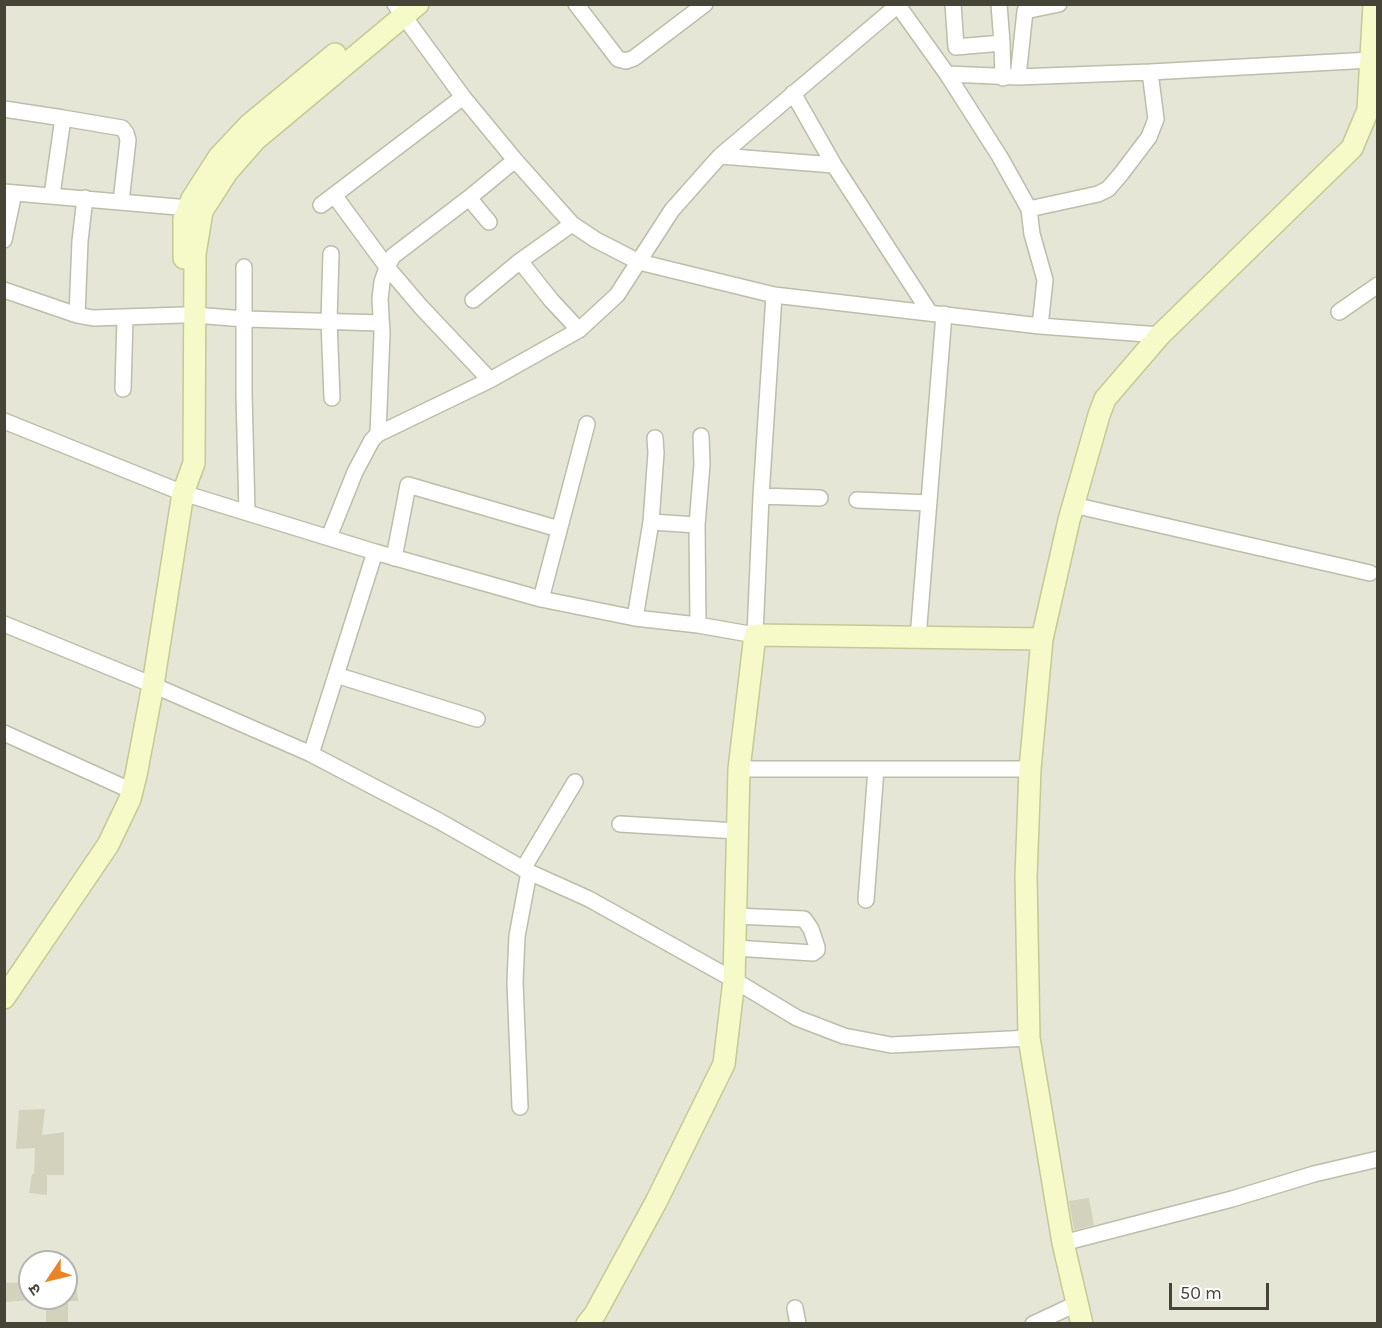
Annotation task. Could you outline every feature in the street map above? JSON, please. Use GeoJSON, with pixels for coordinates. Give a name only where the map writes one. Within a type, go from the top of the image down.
{"type":"FeatureCollection","features":[{"type":"Feature","properties":{"kind":"street"},"geometry":{"type":"LineString","coordinates":[[576,4],[618,59],[626,61],[634,58],[705,4]]}},
{"type":"Feature","properties":{"kind":"street"},"geometry":{"type":"LineString","coordinates":[[953,4],[956,47],[1002,43]]}},
{"type":"Feature","properties":{"kind":"street"},"geometry":{"type":"LineString","coordinates":[[999,4],[1002,43],[1010,77]]}},
{"type":"Feature","properties":{"kind":"street"},"geometry":{"type":"LineString","coordinates":[[1010,77],[1024,8],[1059,4]]}},
{"type":"Feature","properties":{"kind":"street"},"geometry":{"type":"LineString","coordinates":[[1034,1323],[1079,1314],[1063,1243],[1029,1038],[1026,877],[1030,769],[1042,639],[1073,505],[1099,415],[1106,399],[1160,335],[1352,148],[1368,110],[1374,4]]}},
{"type":"Feature","properties":{"kind":"street"},"geometry":{"type":"LineString","coordinates":[[378,434],[531,359],[579,330],[617,295],[672,210],[720,156],[897,5],[947,74],[1000,157],[1029,209],[1032,234],[1044,280],[1040,326]]}},
{"type":"Feature","properties":{"kind":"street"},"geometry":{"type":"LineString","coordinates":[[4,998],[108,845],[132,791],[153,685],[183,493],[194,464],[184,219],[192,198],[227,160],[255,140],[401,7],[463,97],[572,224],[596,240],[639,262],[774,295],[1040,326],[1160,335]]}},
{"type":"Feature","properties":{"kind":"street"},"geometry":{"type":"LineString","coordinates":[[947,74],[1010,77],[1371,60]]}},
{"type":"Feature","properties":{"kind":"street"},"geometry":{"type":"LineString","coordinates":[[1029,209],[1098,194],[1108,189],[1149,137],[1156,119],[1150,72]]}},
{"type":"Feature","properties":{"kind":"street"},"geometry":{"type":"LineString","coordinates":[[793,93],[834,165],[937,314],[929,503],[918,638]]}},
{"type":"Feature","properties":{"kind":"street"},"geometry":{"type":"LineString","coordinates":[[321,205],[463,97]]}},
{"type":"Feature","properties":{"kind":"street"},"geometry":{"type":"LineString","coordinates":[[4,109],[122,128],[128,140],[121,202]]}},
{"type":"Feature","properties":{"kind":"street"},"geometry":{"type":"LineString","coordinates":[[52,195],[63,118]]}},
{"type":"Feature","properties":{"kind":"street"},"geometry":{"type":"LineString","coordinates":[[720,156],[834,165]]}},
{"type":"Feature","properties":{"kind":"street"},"geometry":{"type":"LineString","coordinates":[[189,315],[202,211],[227,160]]}},
{"type":"Feature","properties":{"kind":"street"},"geometry":{"type":"LineString","coordinates":[[329,537],[354,472],[378,434],[382,282],[387,267],[393,256],[515,160]]}},
{"type":"Feature","properties":{"kind":"street"},"geometry":{"type":"LineString","coordinates":[[4,240],[9,192],[189,208]]}},
{"type":"Feature","properties":{"kind":"street"},"geometry":{"type":"LineString","coordinates":[[334,195],[387,267],[421,308],[490,380]]}},
{"type":"Feature","properties":{"kind":"street"},"geometry":{"type":"LineString","coordinates":[[77,315],[80,241],[85,198]]}},
{"type":"Feature","properties":{"kind":"street"},"geometry":{"type":"LineString","coordinates":[[469,198],[489,222]]}},
{"type":"Feature","properties":{"kind":"street"},"geometry":{"type":"LineString","coordinates":[[473,300],[520,261],[572,224]]}},
{"type":"Feature","properties":{"kind":"street"},"geometry":{"type":"LineString","coordinates":[[332,254],[329,321],[332,398]]}},
{"type":"Feature","properties":{"kind":"street"},"geometry":{"type":"LineString","coordinates":[[520,261],[579,330]]}},
{"type":"Feature","properties":{"kind":"street"},"geometry":{"type":"LineString","coordinates":[[244,267],[247,512]]}},
{"type":"Feature","properties":{"kind":"street"},"geometry":{"type":"LineString","coordinates":[[1339,312],[1377,285]]}},
{"type":"Feature","properties":{"kind":"street"},"geometry":{"type":"LineString","coordinates":[[4,290],[77,315],[93,318],[189,315],[381,323]]}},
{"type":"Feature","properties":{"kind":"street"},"geometry":{"type":"LineString","coordinates":[[587,1323],[595,1314],[656,1202],[724,1064],[734,981],[739,769],[754,635],[760,496],[774,295]]}},
{"type":"Feature","properties":{"kind":"street"},"geometry":{"type":"LineString","coordinates":[[123,388],[125,318]]}},
{"type":"Feature","properties":{"kind":"street"},"geometry":{"type":"LineString","coordinates":[[4,422],[183,493],[394,558],[541,599],[635,618],[698,625],[754,635],[1042,639]]}},
{"type":"Feature","properties":{"kind":"street"},"geometry":{"type":"LineString","coordinates":[[541,599],[587,424]]}},
{"type":"Feature","properties":{"kind":"street"},"geometry":{"type":"LineString","coordinates":[[698,625],[697,525],[702,464],[701,436]]}},
{"type":"Feature","properties":{"kind":"street"},"geometry":{"type":"LineString","coordinates":[[635,618],[651,522],[655,438]]}},
{"type":"Feature","properties":{"kind":"street"},"geometry":{"type":"LineString","coordinates":[[394,558],[408,485],[559,530]]}},
{"type":"Feature","properties":{"kind":"street"},"geometry":{"type":"LineString","coordinates":[[760,496],[820,498]]}},
{"type":"Feature","properties":{"kind":"street"},"geometry":{"type":"LineString","coordinates":[[857,500],[929,503]]}},
{"type":"Feature","properties":{"kind":"street"},"geometry":{"type":"LineString","coordinates":[[1073,505],[1370,573]]}},
{"type":"Feature","properties":{"kind":"street"},"geometry":{"type":"LineString","coordinates":[[651,522],[697,525]]}},
{"type":"Feature","properties":{"kind":"street"},"geometry":{"type":"LineString","coordinates":[[311,754],[375,552]]}},
{"type":"Feature","properties":{"kind":"street"},"geometry":{"type":"LineString","coordinates":[[4,624],[153,685],[311,754],[439,821],[526,871],[589,899],[797,1018],[844,1036],[891,1045],[1029,1038]]}},
{"type":"Feature","properties":{"kind":"street"},"geometry":{"type":"LineString","coordinates":[[336,675],[477,719]]}},
{"type":"Feature","properties":{"kind":"street"},"geometry":{"type":"LineString","coordinates":[[4,733],[132,791]]}},
{"type":"Feature","properties":{"kind":"street"},"geometry":{"type":"LineString","coordinates":[[739,769],[1030,769]]}},
{"type":"Feature","properties":{"kind":"street"},"geometry":{"type":"LineString","coordinates":[[866,900],[876,769]]}},
{"type":"Feature","properties":{"kind":"street"},"geometry":{"type":"LineString","coordinates":[[520,1107],[515,982],[517,936],[526,871],[575,782]]}},
{"type":"Feature","properties":{"kind":"street"},"geometry":{"type":"LineString","coordinates":[[620,824],[737,831]]}},
{"type":"Feature","properties":{"kind":"street"},"geometry":{"type":"LineString","coordinates":[[735,916],[804,919],[817,950],[813,953],[735,948]]}},
{"type":"Feature","properties":{"kind":"street"},"geometry":{"type":"LineString","coordinates":[[1063,1243],[1377,1159]]}},
{"type":"Feature","properties":{"kind":"street"},"geometry":{"type":"LineString","coordinates":[[795,1308],[798,1323]]}},
{"type":"Feature","properties":{"kind":"shaded area"},"geometry":{"type":"Polygon","coordinates":[[[5,5],[1377,5],[1377,1323],[5,1324],[5,5]]]}},
{"type":"Feature","properties":{"kind":"building"},"geometry":{"type":"Polygon","coordinates":[[[45,1109],[42,1135],[64,1132],[64,1175],[47,1175],[47,1195],[29,1193],[32,1174],[34,1174],[35,1148],[16,1149],[19,1110],[45,1109]]]}},
{"type":"Feature","properties":{"kind":"building"},"geometry":{"type":"Polygon","coordinates":[[[1089,1198],[1094,1225],[1074,1230],[1069,1201],[1089,1198]]]}},
{"type":"Feature","properties":{"kind":"building"},"geometry":{"type":"Polygon","coordinates":[[[18,1282],[18,1301],[4,1302],[4,1283],[18,1282]]]}},
{"type":"Feature","properties":{"kind":"building"},"geometry":{"type":"Polygon","coordinates":[[[46,1310],[68,1310],[68,1323],[46,1323],[46,1310]]]}}]}
